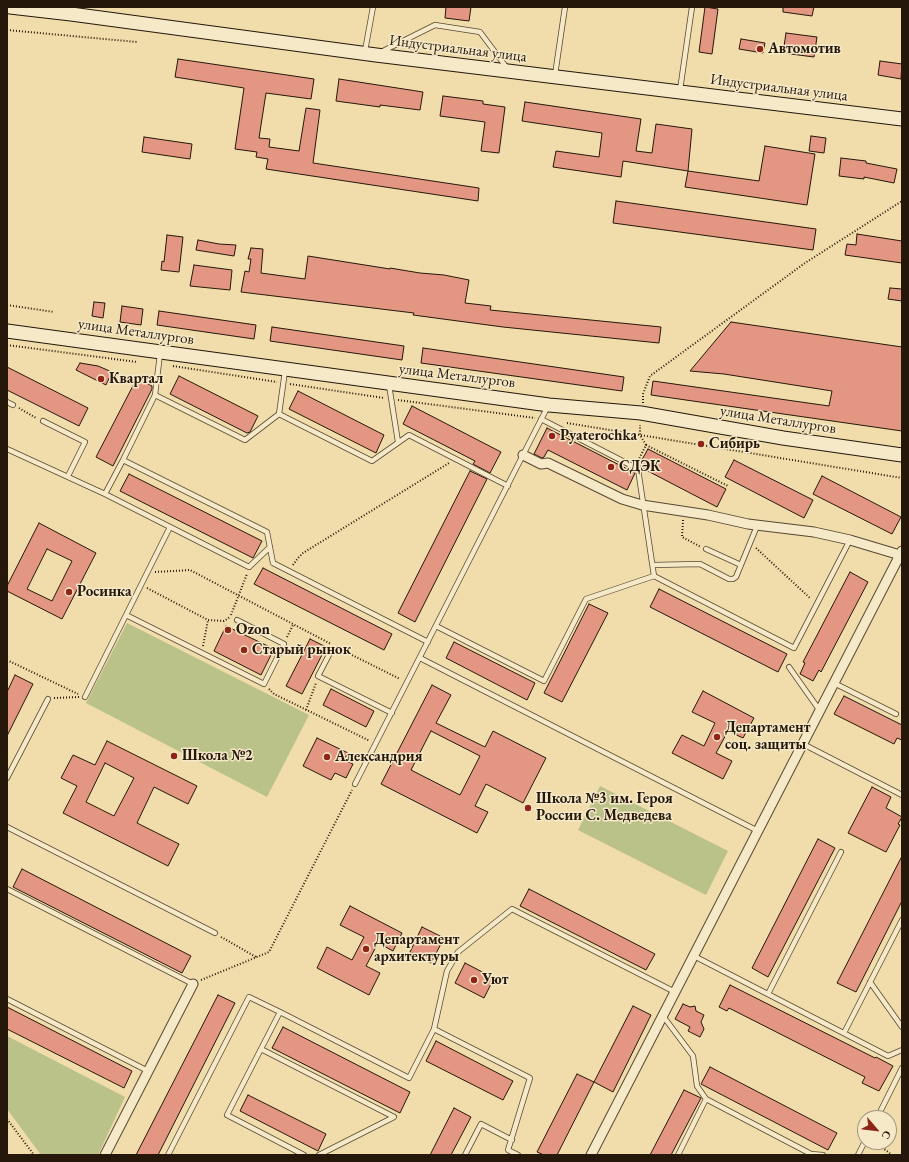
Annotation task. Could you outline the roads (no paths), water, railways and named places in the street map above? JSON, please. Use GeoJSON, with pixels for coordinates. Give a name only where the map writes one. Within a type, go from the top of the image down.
{"type":"FeatureCollection","features":[{"type":"Feature","properties":{"kind":"street","name":"Индустриальная улица"},"geometry":{"type":"LineString","coordinates":[[10,7],[71,10],[370,54],[902,119]]}},
{"type":"Feature","properties":{"kind":"street","name":"улица Металлургов"},"geometry":{"type":"LineString","coordinates":[[7,331],[160,358],[285,369],[549,405],[641,413],[783,438],[902,454]]}},
{"type":"Feature","properties":{"kind":"street"},"geometry":{"type":"LineString","coordinates":[[523,455],[541,464],[548,463],[622,499],[642,505],[684,511],[757,526],[814,532],[901,553],[591,1155]]}},
{"type":"Feature","properties":{"kind":"street"},"geometry":{"type":"LineString","coordinates":[[105,1155],[193,984]]}},
{"type":"Feature","properties":{"kind":"lane"},"geometry":{"type":"LineString","coordinates":[[373,7],[370,54],[435,25],[480,32],[509,71]]}},
{"type":"Feature","properties":{"kind":"lane"},"geometry":{"type":"LineString","coordinates":[[554,77],[565,7]]}},
{"type":"Feature","properties":{"kind":"lane"},"geometry":{"type":"LineString","coordinates":[[680,92],[692,7]]}},
{"type":"Feature","properties":{"kind":"lane"},"geometry":{"type":"LineString","coordinates":[[105,494],[155,395],[160,358]]}},
{"type":"Feature","properties":{"kind":"lane"},"geometry":{"type":"LineString","coordinates":[[155,395],[245,440],[279,414],[285,369]]}},
{"type":"Feature","properties":{"kind":"lane"},"geometry":{"type":"LineString","coordinates":[[389,384],[398,442]]}},
{"type":"Feature","properties":{"kind":"lane"},"geometry":{"type":"LineString","coordinates":[[7,402],[13,405]]}},
{"type":"Feature","properties":{"kind":"lane"},"geometry":{"type":"LineString","coordinates":[[356,784],[549,405]]}},
{"type":"Feature","properties":{"kind":"lane"},"geometry":{"type":"LineString","coordinates":[[279,414],[372,461],[409,435],[508,486]]}},
{"type":"Feature","properties":{"kind":"lane"},"geometry":{"type":"LineString","coordinates":[[541,419],[638,469],[642,505],[654,576]]}},
{"type":"Feature","properties":{"kind":"lane"},"geometry":{"type":"LineString","coordinates":[[43,421],[85,442],[68,476]]}},
{"type":"Feature","properties":{"kind":"lane"},"geometry":{"type":"LineString","coordinates":[[7,448],[105,494],[249,567],[270,547]]}},
{"type":"Feature","properties":{"kind":"lane"},"geometry":{"type":"LineString","coordinates":[[123,460],[267,532],[273,563],[428,642]]}},
{"type":"Feature","properties":{"kind":"lane"},"geometry":{"type":"LineString","coordinates":[[653,565],[700,564],[732,580],[736,577],[757,526]]}},
{"type":"Feature","properties":{"kind":"lane"},"geometry":{"type":"LineString","coordinates":[[85,697],[170,527]]}},
{"type":"Feature","properties":{"kind":"lane"},"geometry":{"type":"LineString","coordinates":[[436,626],[544,681],[586,599],[654,576],[794,648],[850,540]]}},
{"type":"Feature","properties":{"kind":"lane"},"geometry":{"type":"LineString","coordinates":[[706,549],[741,565]]}},
{"type":"Feature","properties":{"kind":"lane"},"geometry":{"type":"LineString","coordinates":[[126,615],[264,684],[284,644],[237,620]]}},
{"type":"Feature","properties":{"kind":"lane"},"geometry":{"type":"LineString","coordinates":[[331,651],[318,676],[392,713]]}},
{"type":"Feature","properties":{"kind":"lane"},"geometry":{"type":"LineString","coordinates":[[420,658],[758,831]]}},
{"type":"Feature","properties":{"kind":"lane"},"geometry":{"type":"LineString","coordinates":[[789,667],[820,711]]}},
{"type":"Feature","properties":{"kind":"lane"},"geometry":{"type":"LineString","coordinates":[[834,683],[896,714]]}},
{"type":"Feature","properties":{"kind":"lane"},"geometry":{"type":"LineString","coordinates":[[7,778],[48,698]]}},
{"type":"Feature","properties":{"kind":"lane"},"geometry":{"type":"LineString","coordinates":[[803,744],[902,795]]}},
{"type":"Feature","properties":{"kind":"lane"},"geometry":{"type":"LineString","coordinates":[[7,827],[215,933]]}},
{"type":"Feature","properties":{"kind":"lane"},"geometry":{"type":"LineString","coordinates":[[768,994],[841,852]]}},
{"type":"Feature","properties":{"kind":"lane"},"geometry":{"type":"LineString","coordinates":[[7,889],[193,984]]}},
{"type":"Feature","properties":{"kind":"lane"},"geometry":{"type":"LineString","coordinates":[[168,1155],[250,997],[409,1078],[434,1029],[447,971],[458,952],[512,909],[675,992]]}},
{"type":"Feature","properties":{"kind":"lane"},"geometry":{"type":"LineString","coordinates":[[844,1033],[902,920]]}},
{"type":"Feature","properties":{"kind":"lane"},"geometry":{"type":"LineString","coordinates":[[694,956],[888,1056],[902,1050]]}},
{"type":"Feature","properties":{"kind":"lane"},"geometry":{"type":"LineString","coordinates":[[870,982],[902,1027]]}},
{"type":"Feature","properties":{"kind":"lane"},"geometry":{"type":"LineString","coordinates":[[7,999],[148,1071]]}},
{"type":"Feature","properties":{"kind":"lane"},"geometry":{"type":"LineString","coordinates":[[280,1012],[227,1115],[304,1155]]}},
{"type":"Feature","properties":{"kind":"lane"},"geometry":{"type":"LineString","coordinates":[[663,1016],[693,1056],[697,1086],[706,1099],[811,1154],[823,1155]]}},
{"type":"Feature","properties":{"kind":"lane"},"geometry":{"type":"LineString","coordinates":[[434,1029],[530,1078],[508,1150],[518,1155]]}},
{"type":"Feature","properties":{"kind":"lane"},"geometry":{"type":"LineString","coordinates":[[261,1049],[394,1117],[319,1155]]}},
{"type":"Feature","properties":{"kind":"lane"},"geometry":{"type":"LineString","coordinates":[[881,1110],[902,1068]]}},
{"type":"Feature","properties":{"kind":"lane"},"geometry":{"type":"LineString","coordinates":[[678,1155],[706,1099]]}},
{"type":"Feature","properties":{"kind":"lane"},"geometry":{"type":"LineString","coordinates":[[465,1155],[481,1124],[512,1140]]}},
{"type":"Feature","properties":{"kind":"place","name":"Автомотив"},"geometry":{"type":"Point","coordinates":[760,49]}},
{"type":"Feature","properties":{"kind":"place","name":"Квартал"},"geometry":{"type":"Point","coordinates":[101,379]}},
{"type":"Feature","properties":{"kind":"place","name":"Pyaterochka"},"geometry":{"type":"Point","coordinates":[552,436]}},
{"type":"Feature","properties":{"kind":"place","name":"Сибирь"},"geometry":{"type":"Point","coordinates":[701,444]}},
{"type":"Feature","properties":{"kind":"place","name":"СДЭК"},"geometry":{"type":"Point","coordinates":[611,467]}},
{"type":"Feature","properties":{"kind":"place","name":"Росинка"},"geometry":{"type":"Point","coordinates":[69,592]}},
{"type":"Feature","properties":{"kind":"place","name":"Ozon"},"geometry":{"type":"Point","coordinates":[228,630]}},
{"type":"Feature","properties":{"kind":"place","name":"Старый рынок"},"geometry":{"type":"Point","coordinates":[244,650]}},
{"type":"Feature","properties":{"kind":"place","name":"Департамент соц. защиты"},"geometry":{"type":"Point","coordinates":[717,737]}},
{"type":"Feature","properties":{"kind":"place","name":"Школа №2"},"geometry":{"type":"Point","coordinates":[174,756]}},
{"type":"Feature","properties":{"kind":"place","name":"Александрия"},"geometry":{"type":"Point","coordinates":[327,757]}},
{"type":"Feature","properties":{"kind":"place","name":"Школа №3 им. Героя России С. Медведева"},"geometry":{"type":"Point","coordinates":[528,808]}},
{"type":"Feature","properties":{"kind":"place","name":"Департамент архитектуры"},"geometry":{"type":"Point","coordinates":[366,949]}},
{"type":"Feature","properties":{"kind":"place","name":"Уют"},"geometry":{"type":"Point","coordinates":[474,980]}}]}
